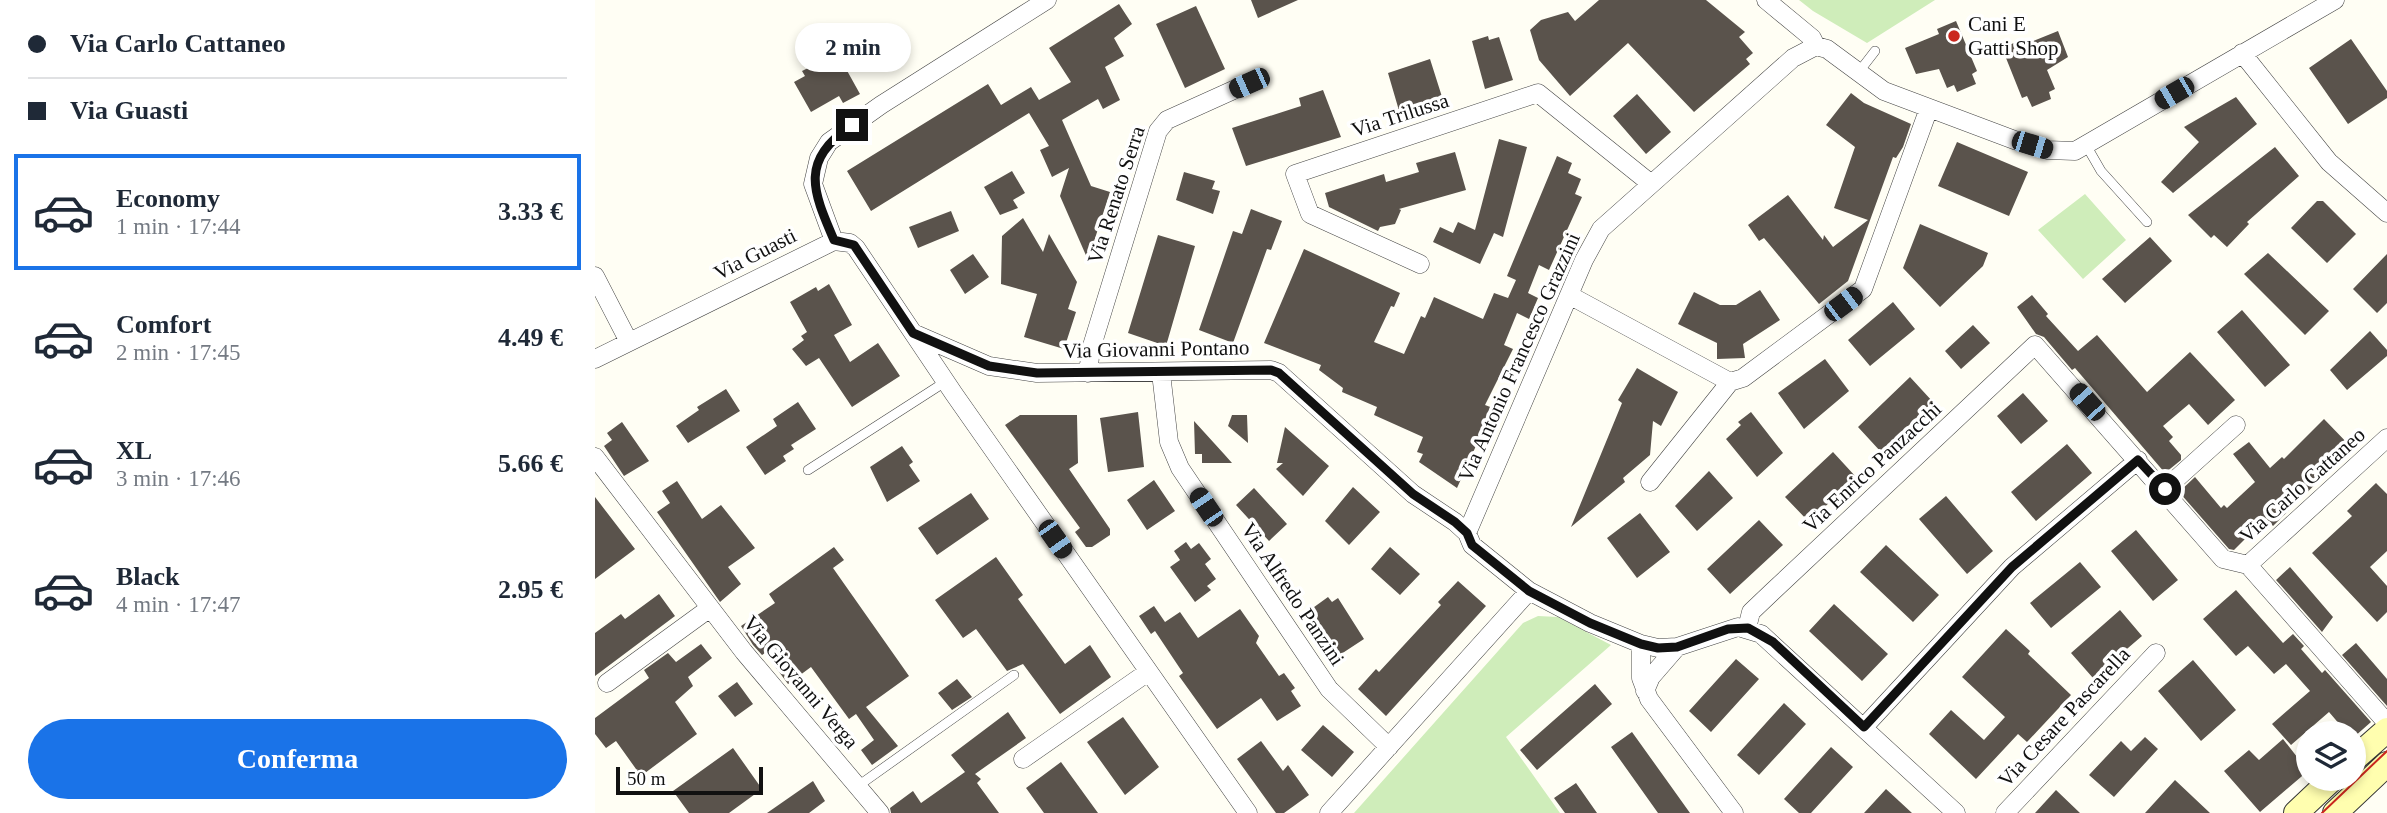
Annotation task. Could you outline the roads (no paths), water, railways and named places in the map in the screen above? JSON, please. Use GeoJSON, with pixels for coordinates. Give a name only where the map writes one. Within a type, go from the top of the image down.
{"type":"FeatureCollection","features":[{"type":"Feature","properties":{"kind":"street"},"geometry":{"type":"LineString","coordinates":[[1047,0],[881,105],[829,142],[819,158],[813,184],[834,240],[854,245],[946,382],[1248,813]]}},
{"type":"Feature","properties":{"kind":"street"},"geometry":{"type":"LineString","coordinates":[[1766,0],[1812,38],[1816,46],[1827,49],[1884,91],[2047,150],[2075,150],[2086,145],[2335,0]]}},
{"type":"Feature","properties":{"kind":"street","name":"Via Antonio Francesco Grazzini"},"geometry":{"type":"LineString","coordinates":[[1467,533],[1569,295],[1601,229],[1793,58],[1816,46]]}},
{"type":"Feature","properties":{"kind":"street"},"geometry":{"type":"LineString","coordinates":[[2242,52],[2329,162],[2387,213]]}},
{"type":"Feature","properties":{"kind":"street","name":"Via Renato Serra"},"geometry":{"type":"LineString","coordinates":[[1088,373],[1091,349],[1158,131],[1167,120],[1249,83]]}},
{"type":"Feature","properties":{"kind":"street","name":"Via Trilussa"},"geometry":{"type":"LineString","coordinates":[[1420,264],[1310,214],[1294,174],[1538,93],[1650,183]]}},
{"type":"Feature","properties":{"kind":"street"},"geometry":{"type":"LineString","coordinates":[[1650,482],[1730,382],[1743,378],[1863,289],[1929,108]]}},
{"type":"Feature","properties":{"kind":"street","name":"Via Guasti"},"geometry":{"type":"LineString","coordinates":[[595,359],[834,240]]}},
{"type":"Feature","properties":{"kind":"street"},"geometry":{"type":"LineString","coordinates":[[595,276],[629,342]]}},
{"type":"Feature","properties":{"kind":"street"},"geometry":{"type":"LineString","coordinates":[[1569,295],[1730,382]]}},
{"type":"Feature","properties":{"kind":"street","name":"Via Giovanni Pontano"},"geometry":{"type":"LineString","coordinates":[[913,333],[989,366],[1037,373],[1271,370],[1279,373],[1413,494],[1443,512],[1467,533],[1472,545],[1529,591],[1590,623],[1641,644],[1677,647]]}},
{"type":"Feature","properties":{"kind":"street","name":"Via Carlo Cattaneo"},"geometry":{"type":"LineString","coordinates":[[2035,345],[2165,489],[2223,559],[2248,565],[2387,723]]}},
{"type":"Feature","properties":{"kind":"street","name":"Via Enrico Panzacchi"},"geometry":{"type":"LineString","coordinates":[[1748,628],[1751,612],[2035,345]]}},
{"type":"Feature","properties":{"kind":"street","name":"Via Alfredo Panzini"},"geometry":{"type":"LineString","coordinates":[[1161,373],[1169,442],[1180,468],[1329,689],[1389,747]]}},
{"type":"Feature","properties":{"kind":"street"},"geometry":{"type":"LineString","coordinates":[[2165,489],[2236,425]]}},
{"type":"Feature","properties":{"kind":"street","name":"Via Carlo Cattaneo"},"geometry":{"type":"LineString","coordinates":[[2248,565],[2387,438]]}},
{"type":"Feature","properties":{"kind":"street","name":"Via Giovanni Verga"},"geometry":{"type":"LineString","coordinates":[[595,457],[710,608],[880,813]]}},
{"type":"Feature","properties":{"kind":"street"},"geometry":{"type":"LineString","coordinates":[[1864,727],[2012,567],[2138,460]]}},
{"type":"Feature","properties":{"kind":"street"},"geometry":{"type":"LineString","coordinates":[[1329,813],[1529,591]]}},
{"type":"Feature","properties":{"kind":"street"},"geometry":{"type":"LineString","coordinates":[[607,682],[710,608]]}},
{"type":"Feature","properties":{"kind":"street"},"geometry":{"type":"LineString","coordinates":[[1645,691],[1651,677],[1677,647],[1728,629],[1748,628],[1773,642],[1956,813]]}},
{"type":"Feature","properties":{"kind":"street"},"geometry":{"type":"LineString","coordinates":[[1641,644],[1641,678],[1645,691],[1734,813]]}},
{"type":"Feature","properties":{"kind":"street","name":"Via Cesare Pascarella"},"geometry":{"type":"LineString","coordinates":[[2005,813],[2156,653]]}},
{"type":"Feature","properties":{"kind":"street"},"geometry":{"type":"LineString","coordinates":[[1023,759],[1149,672]]}},
{"type":"Feature","properties":{"kind":"street"},"geometry":{"type":"LineString","coordinates":[[2366,748],[2387,730]]}},
{"type":"Feature","properties":{"kind":"street"},"geometry":{"type":"LineString","coordinates":[[2344,810],[2387,764]]}},
{"type":"Feature","properties":{"kind":"street"},"geometry":{"type":"LineString","coordinates":[[2296,813],[2319,791]]}},
{"type":"Feature","properties":{"kind":"lane"},"geometry":{"type":"LineString","coordinates":[[1858,73],[1875,51]]}},
{"type":"Feature","properties":{"kind":"lane"},"geometry":{"type":"LineString","coordinates":[[2086,145],[2101,171],[2147,222]]}},
{"type":"Feature","properties":{"kind":"lane"},"geometry":{"type":"LineString","coordinates":[[808,470],[946,382]]}},
{"type":"Feature","properties":{"kind":"lane"},"geometry":{"type":"LineString","coordinates":[[859,786],[1014,675]]}},
{"type":"Feature","properties":{"kind":"tram line"},"geometry":{"type":"LineString","coordinates":[[2322,813],[2387,751]]}},
{"type":"Feature","properties":{"kind":"place","name":"Cani E Gatti Shop"},"geometry":{"type":"Point","coordinates":[1954,36]}}]}
